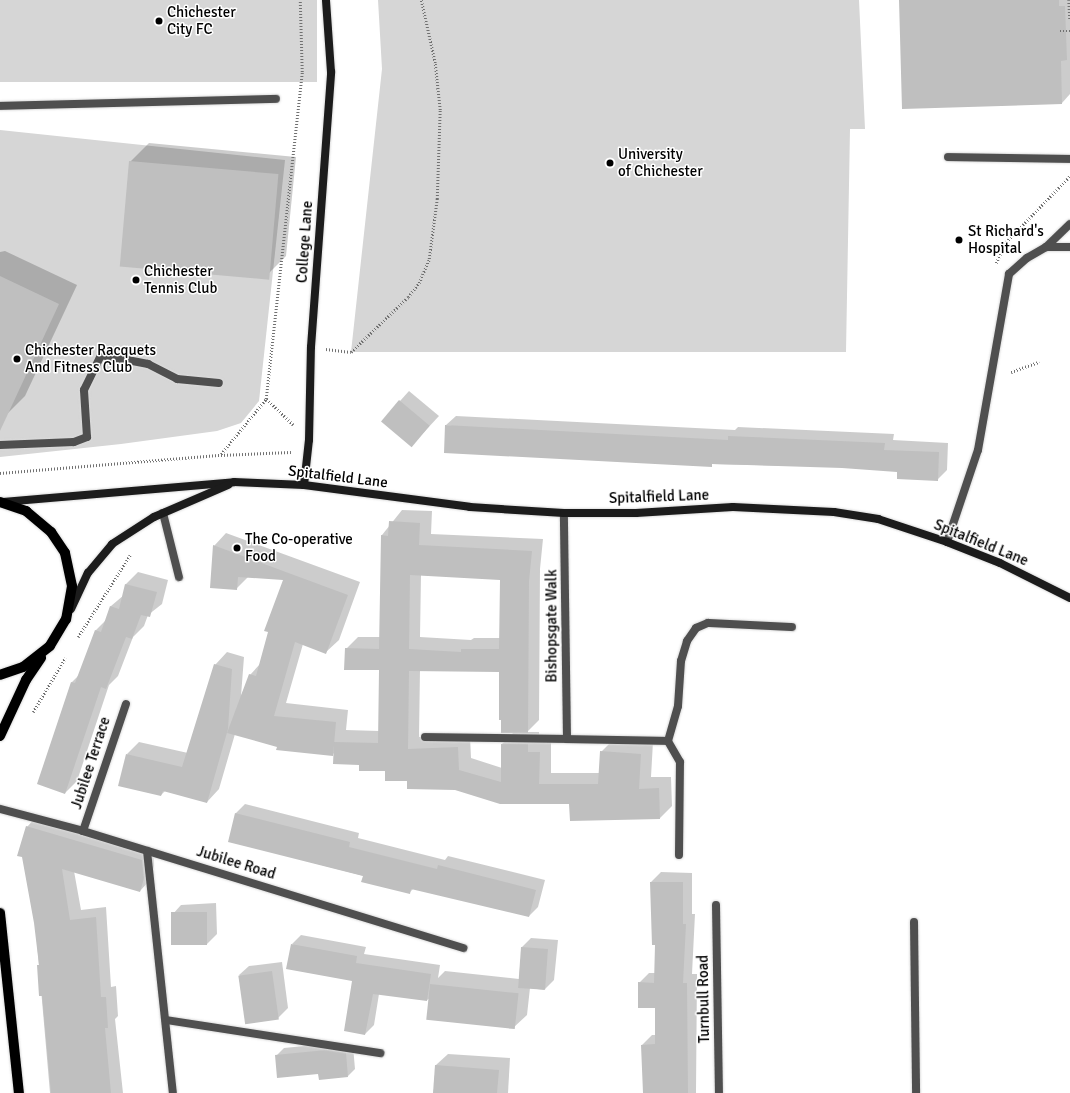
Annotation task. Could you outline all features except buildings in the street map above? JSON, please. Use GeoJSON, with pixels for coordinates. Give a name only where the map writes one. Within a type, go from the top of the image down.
{"type":"FeatureCollection","features":[{"type":"Feature","properties":{"kind":"main road","name":"College Lane"},"geometry":{"type":"LineString","coordinates":[[304,485],[309,440],[311,347],[331,72],[326,0]]}},
{"type":"Feature","properties":{"kind":"main road","name":"Spitalfield Lane"},"geometry":{"type":"LineString","coordinates":[[1,502],[234,482],[304,485],[470,507],[564,513],[636,513],[734,507],[834,512],[878,519],[947,542],[1000,563],[1070,598]]}},
{"type":"Feature","properties":{"kind":"main road","name":"Spitalfield Lane"},"geometry":{"type":"LineString","coordinates":[[66,619],[88,573],[98,559],[112,544],[127,533],[162,513],[234,482]]}},
{"type":"Feature","properties":{"kind":"main road"},"geometry":{"type":"LineString","coordinates":[[0,736],[26,680],[50,646],[66,619],[72,586],[65,553],[51,532],[40,520],[26,511],[1,502]]}},
{"type":"Feature","properties":{"kind":"main road"},"geometry":{"type":"LineString","coordinates":[[0,675],[23,667],[50,646]]}},
{"type":"Feature","properties":{"kind":"main road"},"geometry":{"type":"LineString","coordinates":[[0,913],[19,1093]]}},
{"type":"Feature","properties":{"kind":"street"},"geometry":{"type":"LineString","coordinates":[[0,106],[276,99]]}},
{"type":"Feature","properties":{"kind":"street"},"geometry":{"type":"LineString","coordinates":[[948,157],[1070,159]]}},
{"type":"Feature","properties":{"kind":"street"},"geometry":{"type":"LineString","coordinates":[[947,542],[978,450],[1010,274],[1027,258],[1046,247],[1070,224]]}},
{"type":"Feature","properties":{"kind":"street"},"geometry":{"type":"LineString","coordinates":[[1046,247],[1070,247]]}},
{"type":"Feature","properties":{"kind":"street"},"geometry":{"type":"LineString","coordinates":[[0,445],[74,442],[87,437],[84,390],[101,355],[148,364],[177,379],[219,383]]}},
{"type":"Feature","properties":{"kind":"street"},"geometry":{"type":"LineString","coordinates":[[162,513],[179,577]]}},
{"type":"Feature","properties":{"kind":"street","name":"Bishopsgate Walk"},"geometry":{"type":"LineString","coordinates":[[564,513],[567,739]]}},
{"type":"Feature","properties":{"kind":"street"},"geometry":{"type":"LineString","coordinates":[[679,856],[680,762],[668,741],[678,706],[681,661],[687,641],[696,628],[708,623],[792,627]]}},
{"type":"Feature","properties":{"kind":"street","name":"Jubilee Terrace"},"geometry":{"type":"LineString","coordinates":[[83,831],[126,704]]}},
{"type":"Feature","properties":{"kind":"street"},"geometry":{"type":"LineString","coordinates":[[425,737],[668,741]]}},
{"type":"Feature","properties":{"kind":"street","name":"Jubilee Road"},"geometry":{"type":"LineString","coordinates":[[0,809],[83,831],[463,948]]}},
{"type":"Feature","properties":{"kind":"street"},"geometry":{"type":"LineString","coordinates":[[147,851],[173,1093]]}},
{"type":"Feature","properties":{"kind":"street","name":"Turnbull Road"},"geometry":{"type":"LineString","coordinates":[[716,905],[719,1093]]}},
{"type":"Feature","properties":{"kind":"street"},"geometry":{"type":"LineString","coordinates":[[914,922],[916,1093]]}},
{"type":"Feature","properties":{"kind":"street"},"geometry":{"type":"LineString","coordinates":[[166,1020],[380,1053]]}},
{"type":"Feature","properties":{"kind":"path"},"geometry":{"type":"LineString","coordinates":[[221,455],[266,399],[302,72],[300,0]]}},
{"type":"Feature","properties":{"kind":"path"},"geometry":{"type":"LineString","coordinates":[[311,347],[351,352],[408,297],[419,283],[429,260],[437,199],[440,110],[435,62],[421,0]]}},
{"type":"Feature","properties":{"kind":"path"},"geometry":{"type":"LineString","coordinates":[[1069,0],[1070,19]]}},
{"type":"Feature","properties":{"kind":"path"},"geometry":{"type":"LineString","coordinates":[[1060,31],[1070,31]]}},
{"type":"Feature","properties":{"kind":"path"},"geometry":{"type":"LineString","coordinates":[[995,267],[1006,242],[1070,176]]}},
{"type":"Feature","properties":{"kind":"path"},"geometry":{"type":"LineString","coordinates":[[1011,372],[1039,362]]}},
{"type":"Feature","properties":{"kind":"path"},"geometry":{"type":"LineString","coordinates":[[266,399],[309,440]]}},
{"type":"Feature","properties":{"kind":"path"},"geometry":{"type":"LineString","coordinates":[[0,473],[221,455],[308,451]]}},
{"type":"Feature","properties":{"kind":"path"},"geometry":{"type":"LineString","coordinates":[[76,639],[130,555]]}},
{"type":"Feature","properties":{"kind":"path"},"geometry":{"type":"LineString","coordinates":[[31,715],[68,652]]}},
{"type":"Feature","properties":{"kind":"shaded area","name":"Chichester City FC"},"geometry":{"type":"Polygon","coordinates":[[[0,0],[317,0],[317,82],[0,82],[0,0]]]}},
{"type":"Feature","properties":{"kind":"shaded area","name":"University of Chichester"},"geometry":{"type":"Polygon","coordinates":[[[378,0],[859,0],[865,129],[850,129],[846,352],[351,352],[382,69],[378,0]]]}},
{"type":"Feature","properties":{"kind":"shaded area","name":"Chichester Tennis Club"},"geometry":{"type":"Polygon","coordinates":[[[0,130],[285,160],[259,401],[241,423],[217,431],[121,444],[0,457],[0,130]]]}},
{"type":"Feature","properties":{"kind":"place","name":"Chichester City FC"},"geometry":{"type":"Point","coordinates":[159,21]}},
{"type":"Feature","properties":{"kind":"place","name":"University of Chichester"},"geometry":{"type":"Point","coordinates":[610,163]}},
{"type":"Feature","properties":{"kind":"place","name":"St Richard's Hospital"},"geometry":{"type":"Point","coordinates":[959,240]}},
{"type":"Feature","properties":{"kind":"place","name":"Chichester Tennis Club"},"geometry":{"type":"Point","coordinates":[136,280]}},
{"type":"Feature","properties":{"kind":"place","name":"Chichester Racquets And Fitness Club"},"geometry":{"type":"Point","coordinates":[17,359]}},
{"type":"Feature","properties":{"kind":"place","name":"The Co-operative Food"},"geometry":{"type":"Point","coordinates":[237,548]}}]}
